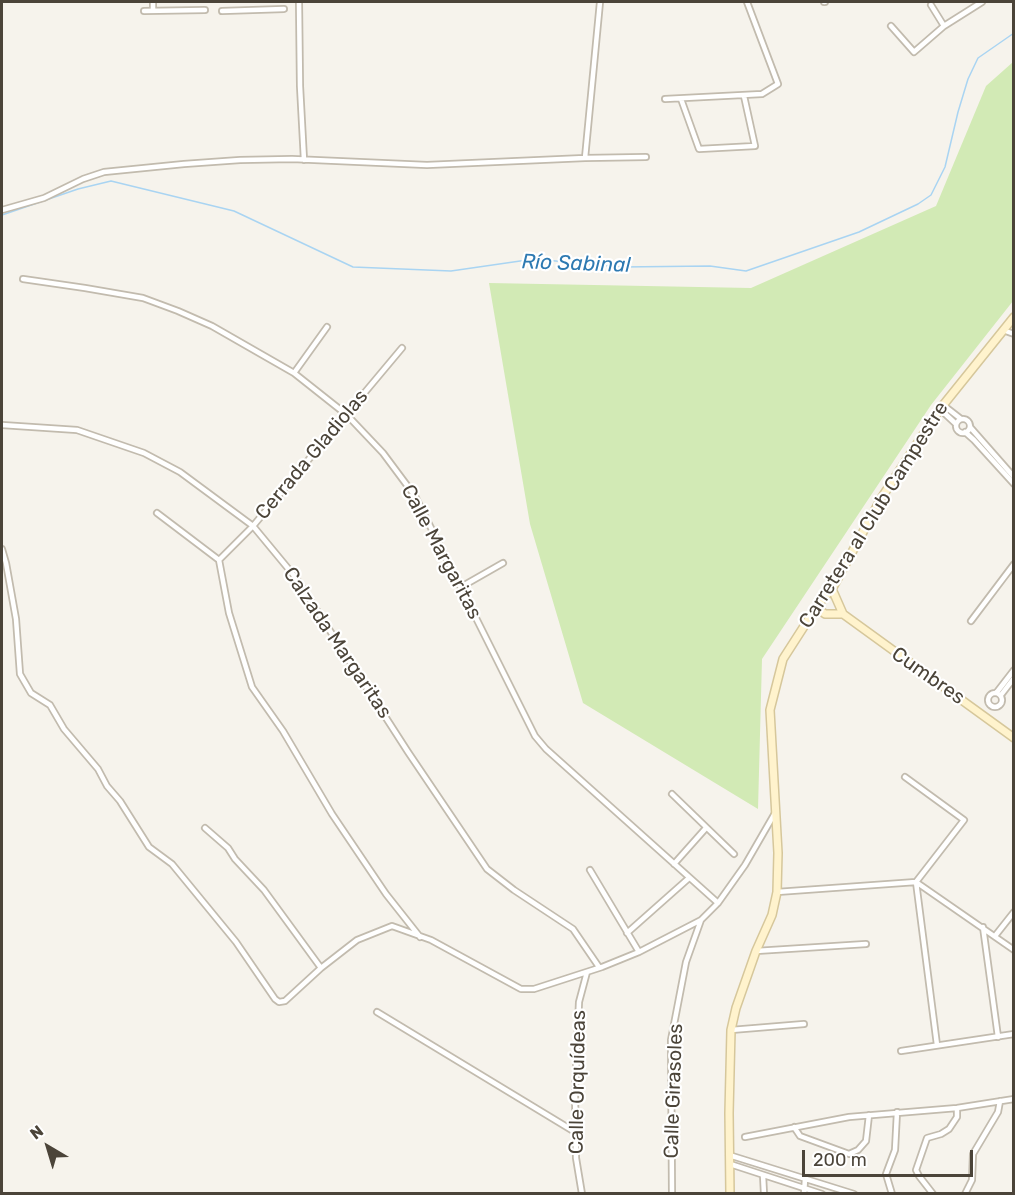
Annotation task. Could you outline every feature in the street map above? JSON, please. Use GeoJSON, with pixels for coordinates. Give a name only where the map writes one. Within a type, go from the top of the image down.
{"type":"FeatureCollection","features":[{"type":"Feature","properties":{"kind":"street"},"geometry":{"type":"LineString","coordinates":[[153,2],[153,11]]}},
{"type":"Feature","properties":{"kind":"street"},"geometry":{"type":"LineString","coordinates":[[194,2],[194,10]]}},
{"type":"Feature","properties":{"kind":"street"},"geometry":{"type":"LineString","coordinates":[[231,2],[231,10]]}},
{"type":"Feature","properties":{"kind":"street"},"geometry":{"type":"LineString","coordinates":[[272,2],[273,9]]}},
{"type":"Feature","properties":{"kind":"street"},"geometry":{"type":"LineString","coordinates":[[299,2],[304,160]]}},
{"type":"Feature","properties":{"kind":"street"},"geometry":{"type":"LineString","coordinates":[[585,158],[600,2]]}},
{"type":"Feature","properties":{"kind":"street"},"geometry":{"type":"LineString","coordinates":[[665,99],[762,94],[778,84],[750,2]]}},
{"type":"Feature","properties":{"kind":"street"},"geometry":{"type":"LineString","coordinates":[[891,26],[914,52],[944,26],[982,2]]}},
{"type":"Feature","properties":{"kind":"street"},"geometry":{"type":"LineString","coordinates":[[931,5],[944,26]]}},
{"type":"Feature","properties":{"kind":"street"},"geometry":{"type":"LineString","coordinates":[[222,11],[284,9]]}},
{"type":"Feature","properties":{"kind":"street"},"geometry":{"type":"LineString","coordinates":[[144,11],[205,10]]}},
{"type":"Feature","properties":{"kind":"street"},"geometry":{"type":"LineString","coordinates":[[681,99],[699,149],[755,146],[744,96]]}},
{"type":"Feature","properties":{"kind":"street"},"geometry":{"type":"LineString","coordinates":[[2,210],[44,198],[83,179],[104,172],[240,160],[427,165],[585,158],[645,158]]}},
{"type":"Feature","properties":{"kind":"street","name":"Calle Margaritas"},"geometry":{"type":"LineString","coordinates":[[22,279],[143,298],[212,326],[294,373],[347,415],[383,453],[415,496],[535,736],[546,749],[718,903]]}},
{"type":"Feature","properties":{"kind":"street","name":"Carretera al Club Campestre"},"geometry":{"type":"LineString","coordinates":[[730,1194],[731,1030],[736,1008],[756,951],[772,915],[777,892],[778,853],[770,711],[783,659],[819,603],[832,589],[882,496],[941,407],[1014,317]]}},
{"type":"Feature","properties":{"kind":"street"},"geometry":{"type":"LineString","coordinates":[[294,373],[327,327]]}},
{"type":"Feature","properties":{"kind":"street"},"geometry":{"type":"LineString","coordinates":[[1003,330],[1014,334]]}},
{"type":"Feature","properties":{"kind":"street","name":"Cerrada Gladiolas"},"geometry":{"type":"LineString","coordinates":[[219,560],[253,526],[402,348]]}},
{"type":"Feature","properties":{"kind":"street"},"geometry":{"type":"LineString","coordinates":[[941,407],[961,419],[968,420],[970,427],[1014,477]]}},
{"type":"Feature","properties":{"kind":"street"},"geometry":{"type":"LineString","coordinates":[[941,407],[956,424],[958,431],[965,432],[974,440],[1014,484]]}},
{"type":"Feature","properties":{"kind":"street"},"geometry":{"type":"LineString","coordinates":[[956,424],[961,419]]}},
{"type":"Feature","properties":{"kind":"street","name":"Calzada Margaritas"},"geometry":{"type":"LineString","coordinates":[[2,425],[77,430],[144,453],[180,472],[253,526],[296,578],[408,752],[487,869],[573,929],[599,967]]}},
{"type":"Feature","properties":{"kind":"street"},"geometry":{"type":"LineString","coordinates":[[965,432],[970,427]]}},
{"type":"Feature","properties":{"kind":"street"},"geometry":{"type":"LineString","coordinates":[[157,513],[219,560],[229,614],[252,687],[283,731],[332,814],[386,894],[420,937]]}},
{"type":"Feature","properties":{"kind":"street"},"geometry":{"type":"LineString","coordinates":[[2,549],[14,602],[20,674],[31,693],[50,705],[64,729],[98,769],[149,847],[172,864],[236,942],[279,1002],[285,1000],[357,940],[392,926],[431,940],[521,989],[534,989],[587,972],[639,952],[701,920],[718,903],[746,865],[775,813]]}},
{"type":"Feature","properties":{"kind":"street"},"geometry":{"type":"LineString","coordinates":[[461,586],[503,563]]}},
{"type":"Feature","properties":{"kind":"street"},"geometry":{"type":"LineString","coordinates":[[971,621],[1014,564]]}},
{"type":"Feature","properties":{"kind":"street","name":"Cumbres"},"geometry":{"type":"LineString","coordinates":[[832,589],[843,614],[1014,738]]}},
{"type":"Feature","properties":{"kind":"street","name":"Cumbres"},"geometry":{"type":"LineString","coordinates":[[819,603],[821,611],[825,614],[843,614]]}},
{"type":"Feature","properties":{"kind":"street"},"geometry":{"type":"LineString","coordinates":[[999,694],[1014,669]]}},
{"type":"Feature","properties":{"kind":"street"},"geometry":{"type":"LineString","coordinates":[[981,714],[989,704],[989,695],[999,694],[1014,678]]}},
{"type":"Feature","properties":{"kind":"street"},"geometry":{"type":"LineString","coordinates":[[989,704],[996,707],[1001,705],[1003,700],[999,694]]}},
{"type":"Feature","properties":{"kind":"street"},"geometry":{"type":"LineString","coordinates":[[905,777],[964,820],[916,882],[937,1045]]}},
{"type":"Feature","properties":{"kind":"street"},"geometry":{"type":"LineString","coordinates":[[672,794],[734,854]]}},
{"type":"Feature","properties":{"kind":"street"},"geometry":{"type":"LineString","coordinates":[[205,828],[228,848],[280,912],[321,968]]}},
{"type":"Feature","properties":{"kind":"street"},"geometry":{"type":"LineString","coordinates":[[674,864],[706,828]]}},
{"type":"Feature","properties":{"kind":"street"},"geometry":{"type":"LineString","coordinates":[[590,870],[639,952]]}},
{"type":"Feature","properties":{"kind":"street"},"geometry":{"type":"LineString","coordinates":[[627,933],[689,878]]}},
{"type":"Feature","properties":{"kind":"street"},"geometry":{"type":"LineString","coordinates":[[777,892],[916,882],[1014,950]]}},
{"type":"Feature","properties":{"kind":"street"},"geometry":{"type":"LineString","coordinates":[[995,936],[1014,912]]}},
{"type":"Feature","properties":{"kind":"street","name":"Calle Girasoles"},"geometry":{"type":"LineString","coordinates":[[672,1194],[672,1040],[686,962],[701,920]]}},
{"type":"Feature","properties":{"kind":"street"},"geometry":{"type":"LineString","coordinates":[[983,927],[998,1037]]}},
{"type":"Feature","properties":{"kind":"street"},"geometry":{"type":"LineString","coordinates":[[756,951],[866,944]]}},
{"type":"Feature","properties":{"kind":"street","name":"Calle Orquídeas"},"geometry":{"type":"LineString","coordinates":[[582,1194],[576,1158],[575,1132],[577,1024],[579,1002],[587,972]]}},
{"type":"Feature","properties":{"kind":"street"},"geometry":{"type":"LineString","coordinates":[[377,1012],[575,1132]]}},
{"type":"Feature","properties":{"kind":"street"},"geometry":{"type":"LineString","coordinates":[[731,1030],[804,1024]]}},
{"type":"Feature","properties":{"kind":"street"},"geometry":{"type":"LineString","coordinates":[[902,1051],[1014,1034]]}},
{"type":"Feature","properties":{"kind":"street"},"geometry":{"type":"LineString","coordinates":[[745,1137],[869,1115],[957,1108],[1014,1099]]}},
{"type":"Feature","properties":{"kind":"street"},"geometry":{"type":"LineString","coordinates":[[965,1194],[972,1180],[973,1155],[998,1112],[1000,1101]]}},
{"type":"Feature","properties":{"kind":"street"},"geometry":{"type":"LineString","coordinates":[[933,1194],[916,1170],[927,1138],[949,1129],[957,1117],[957,1108]]}},
{"type":"Feature","properties":{"kind":"street"},"geometry":{"type":"LineString","coordinates":[[892,1194],[886,1174],[895,1150],[897,1112]]}},
{"type":"Feature","properties":{"kind":"street"},"geometry":{"type":"LineString","coordinates":[[794,1127],[800,1136],[849,1154],[858,1150],[866,1141],[869,1115]]}},
{"type":"Feature","properties":{"kind":"street"},"geometry":{"type":"LineString","coordinates":[[729,1155],[854,1194]]}},
{"type":"Feature","properties":{"kind":"street"},"geometry":{"type":"LineString","coordinates":[[730,1164],[804,1191],[822,1194]]}},
{"type":"Feature","properties":{"kind":"street"},"geometry":{"type":"LineString","coordinates":[[764,1194],[765,1166]]}},
{"type":"Feature","properties":{"kind":"street"},"geometry":{"type":"LineString","coordinates":[[804,1191],[805,1179]]}},
{"type":"Feature","properties":{"kind":"green space"},"geometry":{"type":"Polygon","coordinates":[[[1013,62],[1013,301],[931,405],[762,659],[758,809],[583,703],[530,524],[489,283],[751,288],[936,206],[986,86],[1013,62]]]}},
{"type":"Feature","properties":{"kind":"waterway","name":"Río Sabinal"},"geometry":{"type":"LineString","coordinates":[[2,215],[78,189],[111,181],[234,211],[353,267],[451,271],[534,259],[621,267],[710,266],[746,271],[859,232],[918,204],[931,195],[945,167],[958,112],[968,79],[978,58],[1014,33]]}}]}
